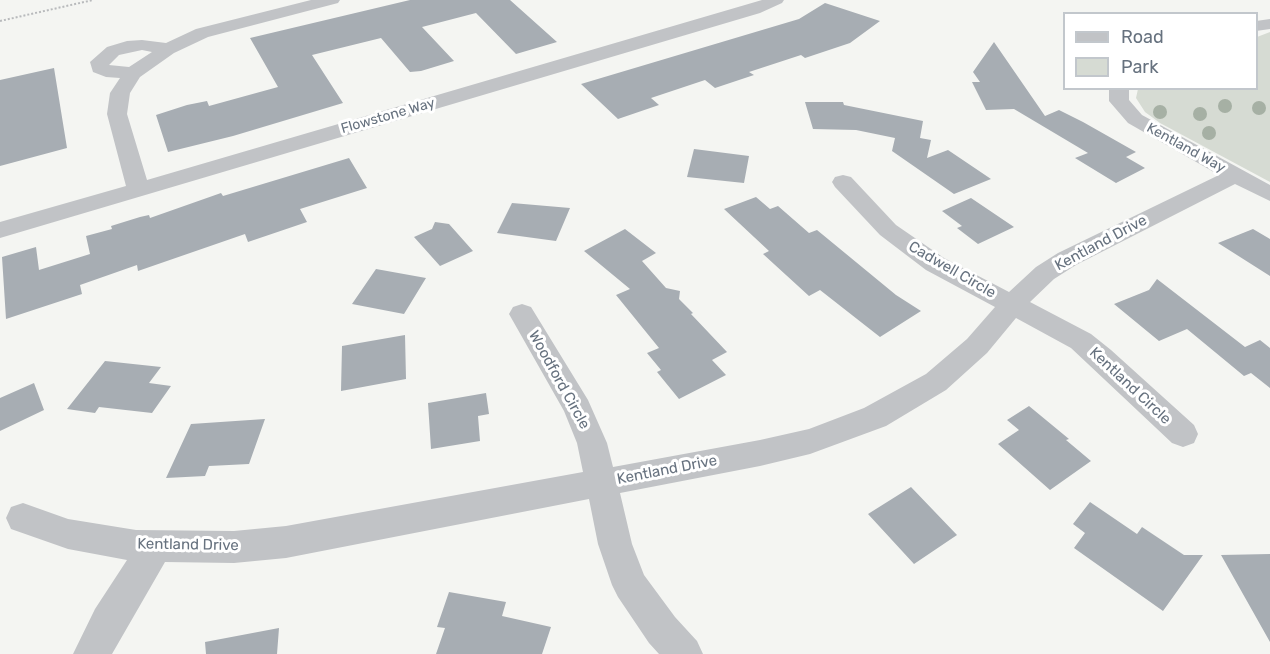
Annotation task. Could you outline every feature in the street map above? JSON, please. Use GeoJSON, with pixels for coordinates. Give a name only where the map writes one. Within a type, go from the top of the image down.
{"type":"FeatureCollection","features":[{"type":"Feature","properties":{"kind":"street"},"geometry":{"type":"LineString","coordinates":[[138,189],[117,114],[120,93],[133,73],[168,48],[202,33],[332,0]]}},
{"type":"Feature","properties":{"kind":"street","name":"Flowstone Way"},"geometry":{"type":"LineString","coordinates":[[0,230],[754,9],[776,0]]}},
{"type":"Feature","properties":{"kind":"street"},"geometry":{"type":"LineString","coordinates":[[133,73],[106,71],[100,68],[99,62],[113,51],[127,46],[168,48]]}},
{"type":"Feature","properties":{"kind":"street","name":"Kentland Way"},"geometry":{"type":"LineString","coordinates":[[1119,90],[1119,101],[1134,119],[1270,194]]}},
{"type":"Feature","properties":{"kind":"street","name":"Kentland Drive"},"geometry":{"type":"LineString","coordinates":[[23,518],[68,534],[100,541],[155,547],[218,549],[286,542],[787,447],[853,426],[897,406],[945,375],[977,346],[1013,304],[1045,273],[1067,259],[1236,175]]}},
{"type":"Feature","properties":{"kind":"street","name":"Cadwell Circle"},"geometry":{"type":"LineString","coordinates":[[843,182],[872,215],[906,244],[935,264],[1013,304]]}},
{"type":"Feature","properties":{"kind":"street","name":"Kentland Circle"},"geometry":{"type":"LineString","coordinates":[[1013,304],[1081,341],[1183,434]]}},
{"type":"Feature","properties":{"kind":"street","name":"Woodford Circle"},"geometry":{"type":"LineString","coordinates":[[522,314],[578,408],[592,442],[621,565],[630,585],[662,630],[684,654]]}},
{"type":"Feature","properties":{"kind":"street"},"geometry":{"type":"LineString","coordinates":[[92,654],[108,622],[155,547]]}},
{"type":"Feature","properties":{"kind":"path"},"geometry":{"type":"LineString","coordinates":[[0,21],[93,0]]}},
{"type":"Feature","properties":{"kind":"green space"},"geometry":{"type":"Polygon","coordinates":[[[1270,32],[1270,182],[1160,123],[1145,112],[1136,98],[1138,90],[1258,90],[1258,37],[1270,32]]]}},
{"type":"Feature","properties":{"kind":"building"},"geometry":{"type":"Polygon","coordinates":[[[410,0],[510,0],[557,42],[516,54],[476,13],[422,27],[454,61],[421,71],[410,72],[381,38],[312,55],[343,103],[233,136],[168,152],[156,115],[207,101],[209,106],[278,87],[250,38],[410,0]]]}},
{"type":"Feature","properties":{"kind":"building"},"geometry":{"type":"Polygon","coordinates":[[[825,3],[880,21],[850,43],[805,58],[801,55],[749,72],[754,75],[715,88],[705,80],[651,98],[659,105],[618,119],[581,84],[799,19],[825,3]]]}},
{"type":"Feature","properties":{"kind":"building"},"geometry":{"type":"Polygon","coordinates":[[[994,42],[1045,116],[1059,110],[1083,122],[1136,152],[1126,157],[1145,168],[1116,183],[1075,158],[1088,153],[1014,109],[986,110],[972,82],[980,82],[973,72],[994,42]]]}},
{"type":"Feature","properties":{"kind":"building"},"geometry":{"type":"Polygon","coordinates":[[[54,68],[67,148],[0,166],[0,80],[54,68]]]}},
{"type":"Feature","properties":{"kind":"building"},"geometry":{"type":"Polygon","coordinates":[[[805,102],[843,102],[844,105],[923,121],[920,138],[931,140],[927,158],[948,150],[991,179],[954,194],[892,151],[895,138],[856,130],[813,129],[805,102]]]}},
{"type":"Feature","properties":{"kind":"building"},"geometry":{"type":"Polygon","coordinates":[[[694,149],[749,156],[744,183],[687,177],[694,149]]]}},
{"type":"Feature","properties":{"kind":"building"},"geometry":{"type":"Polygon","coordinates":[[[349,158],[367,188],[300,209],[307,222],[248,242],[245,234],[138,271],[137,265],[80,285],[82,294],[6,319],[2,257],[36,247],[39,270],[90,254],[86,236],[112,229],[111,226],[149,215],[150,218],[221,193],[223,196],[349,158]]]}},
{"type":"Feature","properties":{"kind":"building"},"geometry":{"type":"Polygon","coordinates":[[[756,197],[770,209],[778,206],[809,233],[817,230],[896,295],[921,311],[880,337],[820,290],[809,296],[763,254],[769,251],[724,209],[756,197]]]}},
{"type":"Feature","properties":{"kind":"building"},"geometry":{"type":"Polygon","coordinates":[[[971,198],[1014,227],[978,244],[957,228],[962,226],[942,211],[971,198]]]}},
{"type":"Feature","properties":{"kind":"building"},"geometry":{"type":"Polygon","coordinates":[[[512,203],[570,208],[556,241],[497,233],[512,203]]]}},
{"type":"Feature","properties":{"kind":"building"},"geometry":{"type":"Polygon","coordinates":[[[435,222],[449,224],[473,251],[440,266],[414,237],[432,229],[435,222]]]}},
{"type":"Feature","properties":{"kind":"building"},"geometry":{"type":"Polygon","coordinates":[[[625,229],[656,253],[642,261],[666,288],[680,291],[679,299],[727,352],[712,360],[726,375],[679,399],[657,372],[661,370],[647,353],[659,348],[616,295],[630,289],[584,251],[625,229]]]}},
{"type":"Feature","properties":{"kind":"building"},"geometry":{"type":"Polygon","coordinates":[[[1253,229],[1270,239],[1270,276],[1218,243],[1253,229]]]}},
{"type":"Feature","properties":{"kind":"building"},"geometry":{"type":"Polygon","coordinates":[[[376,269],[426,278],[404,314],[352,304],[376,269]]]}},
{"type":"Feature","properties":{"kind":"building"},"geometry":{"type":"Polygon","coordinates":[[[1157,279],[1245,347],[1260,340],[1270,348],[1270,388],[1251,373],[1244,376],[1187,329],[1159,341],[1114,304],[1149,290],[1157,279]]]}},
{"type":"Feature","properties":{"kind":"building"},"geometry":{"type":"Polygon","coordinates":[[[405,335],[406,379],[341,391],[342,346],[405,335]]]}},
{"type":"Feature","properties":{"kind":"building"},"geometry":{"type":"Polygon","coordinates":[[[105,361],[161,367],[149,383],[171,386],[152,413],[99,407],[95,413],[67,409],[105,361]]]}},
{"type":"Feature","properties":{"kind":"building"},"geometry":{"type":"Polygon","coordinates":[[[34,383],[44,410],[0,431],[0,398],[34,383]]]}},
{"type":"Feature","properties":{"kind":"building"},"geometry":{"type":"Polygon","coordinates":[[[486,393],[489,414],[478,416],[480,441],[431,449],[428,403],[486,393]]]}},
{"type":"Feature","properties":{"kind":"building"},"geometry":{"type":"Polygon","coordinates":[[[1029,406],[1069,439],[1066,440],[1091,461],[1050,490],[998,444],[1019,430],[1007,420],[1029,406]]]}},
{"type":"Feature","properties":{"kind":"building"},"geometry":{"type":"Polygon","coordinates":[[[265,419],[249,464],[209,466],[205,476],[166,478],[191,424],[265,419]]]}},
{"type":"Feature","properties":{"kind":"building"},"geometry":{"type":"Polygon","coordinates":[[[911,487],[957,535],[914,564],[868,514],[911,487]]]}},
{"type":"Feature","properties":{"kind":"building"},"geometry":{"type":"Polygon","coordinates":[[[1090,502],[1137,534],[1142,527],[1184,555],[1203,555],[1163,611],[1074,548],[1085,533],[1073,524],[1090,502]]]}},
{"type":"Feature","properties":{"kind":"building"},"geometry":{"type":"Polygon","coordinates":[[[1270,554],[1270,642],[1221,555],[1270,554]]]}},
{"type":"Feature","properties":{"kind":"building"},"geometry":{"type":"Polygon","coordinates":[[[449,592],[506,602],[502,616],[551,627],[542,654],[436,654],[445,628],[437,627],[449,592]]]}},
{"type":"Feature","properties":{"kind":"building"},"geometry":{"type":"Polygon","coordinates":[[[279,628],[277,654],[206,654],[205,642],[279,628]]]}}]}
